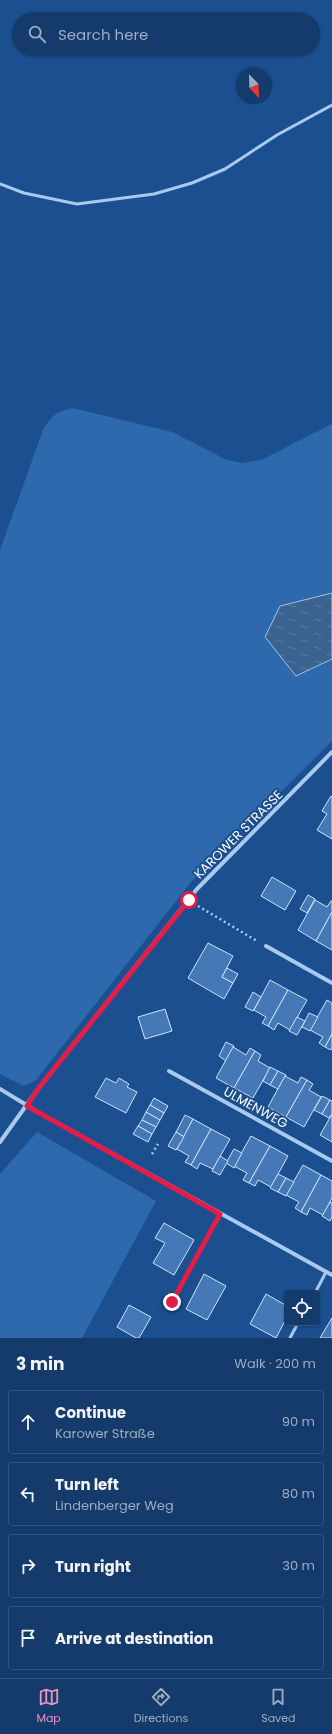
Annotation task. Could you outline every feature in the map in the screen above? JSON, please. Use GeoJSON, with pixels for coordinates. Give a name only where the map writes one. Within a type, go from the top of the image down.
{"type":"FeatureCollection","features":[{"type":"Feature","properties":{"kind":"street","name":"KAROWER STRASSE"},"geometry":{"type":"LineString","coordinates":[[0,1142],[42,1083],[197,889],[332,752]]}},
{"type":"Feature","properties":{"kind":"street"},"geometry":{"type":"LineString","coordinates":[[266,946],[332,983]]}},
{"type":"Feature","properties":{"kind":"street","name":"ULMENWEG"},"geometry":{"type":"LineString","coordinates":[[169,1070],[332,1161]]}},
{"type":"Feature","properties":{"kind":"street"},"geometry":{"type":"LineString","coordinates":[[0,1089],[27,1106],[332,1275]]}},
{"type":"Feature","properties":{"kind":"lane"},"geometry":{"type":"LineString","coordinates":[[0,184],[24,193],[77,204],[154,194],[192,183],[225,168],[277,135],[332,104]]}},
{"type":"Feature","properties":{"kind":"lane"},"geometry":{"type":"LineString","coordinates":[[172,1302],[220,1214]]}},
{"type":"Feature","properties":{"kind":"lane"},"geometry":{"type":"LineString","coordinates":[[317,1290],[326,1272]]}},
{"type":"Feature","properties":{"kind":"lane"},"geometry":{"type":"LineString","coordinates":[[290,1338],[296,1326]]}},
{"type":"Feature","properties":{"kind":"path"},"geometry":{"type":"LineString","coordinates":[[189,900],[266,946]]}},
{"type":"Feature","properties":{"kind":"path"},"geometry":{"type":"LineString","coordinates":[[152,1154],[158,1144]]}},
{"type":"Feature","properties":{"kind":"shaded area"},"geometry":{"type":"Polygon","coordinates":[[[73,408],[172,432],[227,460],[242,463],[261,460],[332,424],[332,593],[329,595],[296,676],[332,659],[332,741],[191,882],[36,1080],[23,1086],[0,1074],[0,550],[43,430],[55,415],[73,408]]]}},
{"type":"Feature","properties":{"kind":"shaded area"},"geometry":{"type":"Polygon","coordinates":[[[37,1132],[156,1201],[82,1338],[0,1338],[0,1174],[37,1132]]]}},
{"type":"Feature","properties":{"kind":"water"},"geometry":{"type":"Polygon","coordinates":[[[332,593],[332,659],[296,676],[265,637],[280,606],[332,593]]]}},
{"type":"Feature","properties":{"kind":"building"},"geometry":{"type":"Polygon","coordinates":[[[331,796],[332,839],[317,830],[327,814],[322,811],[331,796]]]}},
{"type":"Feature","properties":{"kind":"building"},"geometry":{"type":"Polygon","coordinates":[[[272,877],[296,891],[285,910],[261,896],[272,877]]]}},
{"type":"Feature","properties":{"kind":"building"},"geometry":{"type":"Polygon","coordinates":[[[308,895],[315,899],[307,913],[300,909],[308,895]]]}},
{"type":"Feature","properties":{"kind":"building"},"geometry":{"type":"Polygon","coordinates":[[[315,900],[327,907],[332,901],[332,912],[316,941],[298,930],[315,900]]]}},
{"type":"Feature","properties":{"kind":"building"},"geometry":{"type":"Polygon","coordinates":[[[332,912],[332,950],[316,941],[332,912]]]}},
{"type":"Feature","properties":{"kind":"building"},"geometry":{"type":"Polygon","coordinates":[[[208,943],[233,956],[222,977],[233,983],[224,999],[188,978],[208,943]]]}},
{"type":"Feature","properties":{"kind":"building"},"geometry":{"type":"Polygon","coordinates":[[[227,968],[238,974],[233,983],[222,977],[227,968]]]}},
{"type":"Feature","properties":{"kind":"building"},"geometry":{"type":"Polygon","coordinates":[[[270,980],[288,990],[268,1026],[262,1023],[266,1017],[254,1010],[270,980]]]}},
{"type":"Feature","properties":{"kind":"building"},"geometry":{"type":"Polygon","coordinates":[[[288,990],[307,1000],[290,1030],[278,1023],[274,1030],[268,1026],[288,990]]]}},
{"type":"Feature","properties":{"kind":"building"},"geometry":{"type":"Polygon","coordinates":[[[253,992],[261,997],[253,1011],[245,1007],[253,992]]]}},
{"type":"Feature","properties":{"kind":"building"},"geometry":{"type":"Polygon","coordinates":[[[327,1000],[332,1003],[332,1034],[325,1047],[319,1043],[323,1037],[310,1030],[327,1000]]]}},
{"type":"Feature","properties":{"kind":"building"},"geometry":{"type":"Polygon","coordinates":[[[165,1009],[172,1031],[145,1039],[138,1017],[165,1009]]]}},
{"type":"Feature","properties":{"kind":"building"},"geometry":{"type":"Polygon","coordinates":[[[309,1013],[318,1017],[310,1031],[302,1027],[309,1013]]]}},
{"type":"Feature","properties":{"kind":"building"},"geometry":{"type":"Polygon","coordinates":[[[297,1017],[305,1021],[297,1035],[289,1031],[297,1017]]]}},
{"type":"Feature","properties":{"kind":"building"},"geometry":{"type":"Polygon","coordinates":[[[332,1034],[332,1048],[331,1050],[325,1047],[332,1034]]]}},
{"type":"Feature","properties":{"kind":"building"},"geometry":{"type":"Polygon","coordinates":[[[226,1042],[234,1046],[226,1061],[219,1056],[226,1042]]]}},
{"type":"Feature","properties":{"kind":"building"},"geometry":{"type":"Polygon","coordinates":[[[233,1047],[246,1055],[250,1048],[255,1051],[234,1088],[216,1078],[233,1047]]]}},
{"type":"Feature","properties":{"kind":"building"},"geometry":{"type":"Polygon","coordinates":[[[255,1051],[261,1055],[258,1061],[270,1068],[253,1098],[234,1088],[255,1051]]]}},
{"type":"Feature","properties":{"kind":"building"},"geometry":{"type":"Polygon","coordinates":[[[270,1067],[278,1071],[270,1085],[263,1081],[270,1067]]]}},
{"type":"Feature","properties":{"kind":"building"},"geometry":{"type":"Polygon","coordinates":[[[278,1071],[286,1075],[278,1089],[270,1085],[278,1071]]]}},
{"type":"Feature","properties":{"kind":"building"},"geometry":{"type":"Polygon","coordinates":[[[285,1076],[298,1083],[301,1077],[307,1080],[286,1117],[268,1107],[285,1076]]]}},
{"type":"Feature","properties":{"kind":"building"},"geometry":{"type":"Polygon","coordinates":[[[106,1078],[116,1083],[119,1078],[129,1084],[127,1087],[137,1092],[126,1113],[95,1097],[106,1078]]]}},
{"type":"Feature","properties":{"kind":"building"},"geometry":{"type":"Polygon","coordinates":[[[307,1080],[313,1084],[309,1090],[321,1097],[304,1127],[286,1117],[307,1080]]]}},
{"type":"Feature","properties":{"kind":"building"},"geometry":{"type":"Polygon","coordinates":[[[322,1096],[330,1100],[322,1114],[314,1110],[322,1096]]]}},
{"type":"Feature","properties":{"kind":"building"},"geometry":{"type":"Polygon","coordinates":[[[154,1098],[168,1106],[164,1113],[150,1105],[154,1098]]]}},
{"type":"Feature","properties":{"kind":"building"},"geometry":{"type":"Polygon","coordinates":[[[330,1100],[332,1101],[332,1114],[329,1118],[322,1114],[330,1100]]]}},
{"type":"Feature","properties":{"kind":"building"},"geometry":{"type":"Polygon","coordinates":[[[150,1105],[164,1113],[160,1120],[146,1112],[150,1105]]]}},
{"type":"Feature","properties":{"kind":"building"},"geometry":{"type":"Polygon","coordinates":[[[146,1112],[160,1120],[156,1127],[142,1120],[146,1112]]]}},
{"type":"Feature","properties":{"kind":"building"},"geometry":{"type":"Polygon","coordinates":[[[332,1114],[332,1142],[320,1135],[332,1114]]]}},
{"type":"Feature","properties":{"kind":"building"},"geometry":{"type":"Polygon","coordinates":[[[185,1115],[193,1119],[184,1137],[176,1132],[185,1115]]]}},
{"type":"Feature","properties":{"kind":"building"},"geometry":{"type":"Polygon","coordinates":[[[193,1119],[211,1129],[191,1165],[185,1162],[189,1156],[177,1149],[193,1119]]]}},
{"type":"Feature","properties":{"kind":"building"},"geometry":{"type":"Polygon","coordinates":[[[142,1120],[156,1127],[152,1134],[138,1126],[142,1120]]]}},
{"type":"Feature","properties":{"kind":"building"},"geometry":{"type":"Polygon","coordinates":[[[138,1126],[152,1134],[148,1142],[133,1134],[138,1126]]]}},
{"type":"Feature","properties":{"kind":"building"},"geometry":{"type":"Polygon","coordinates":[[[211,1129],[230,1139],[213,1169],[200,1163],[197,1169],[191,1165],[211,1129]]]}},
{"type":"Feature","properties":{"kind":"building"},"geometry":{"type":"Polygon","coordinates":[[[176,1132],[184,1137],[176,1150],[168,1146],[176,1132]]]}},
{"type":"Feature","properties":{"kind":"building"},"geometry":{"type":"Polygon","coordinates":[[[251,1136],[270,1146],[249,1183],[243,1180],[247,1173],[234,1166],[251,1136]]]}},
{"type":"Feature","properties":{"kind":"building"},"geometry":{"type":"Polygon","coordinates":[[[270,1146],[288,1156],[271,1187],[258,1180],[255,1186],[249,1183],[270,1146]]]}},
{"type":"Feature","properties":{"kind":"building"},"geometry":{"type":"Polygon","coordinates":[[[234,1149],[242,1153],[234,1168],[226,1163],[234,1149]]]}},
{"type":"Feature","properties":{"kind":"building"},"geometry":{"type":"Polygon","coordinates":[[[220,1156],[228,1161],[220,1175],[212,1171],[220,1156]]]}},
{"type":"Feature","properties":{"kind":"building"},"geometry":{"type":"Polygon","coordinates":[[[303,1165],[321,1175],[301,1212],[295,1208],[299,1202],[286,1195],[303,1165]]]}},
{"type":"Feature","properties":{"kind":"building"},"geometry":{"type":"Polygon","coordinates":[[[278,1174],[286,1178],[278,1192],[270,1188],[278,1174]]]}},
{"type":"Feature","properties":{"kind":"building"},"geometry":{"type":"Polygon","coordinates":[[[321,1175],[332,1181],[332,1198],[323,1215],[310,1208],[307,1215],[301,1212],[321,1175]]]}},
{"type":"Feature","properties":{"kind":"building"},"geometry":{"type":"Polygon","coordinates":[[[286,1178],[294,1182],[286,1196],[278,1192],[286,1178]]]}},
{"type":"Feature","properties":{"kind":"building"},"geometry":{"type":"Polygon","coordinates":[[[330,1202],[332,1203],[332,1217],[330,1221],[322,1216],[330,1202]]]}},
{"type":"Feature","properties":{"kind":"building"},"geometry":{"type":"Polygon","coordinates":[[[164,1223],[194,1240],[174,1275],[153,1263],[165,1243],[155,1238],[164,1223]]]}},
{"type":"Feature","properties":{"kind":"building"},"geometry":{"type":"Polygon","coordinates":[[[204,1274],[226,1286],[207,1320],[186,1309],[204,1274]]]}},
{"type":"Feature","properties":{"kind":"building"},"geometry":{"type":"Polygon","coordinates":[[[266,1294],[284,1304],[284,1323],[276,1338],[250,1324],[266,1294]]]}},
{"type":"Feature","properties":{"kind":"building"},"geometry":{"type":"Polygon","coordinates":[[[129,1305],[151,1317],[139,1338],[136,1338],[117,1327],[129,1305]]]}},
{"type":"Feature","properties":{"kind":"building"},"geometry":{"type":"Polygon","coordinates":[[[332,1318],[332,1338],[320,1338],[332,1318]]]}},
{"type":"Feature","properties":{"kind":"route"},"geometry":{"type":"LineString","coordinates":[[172,1302],[220,1214],[27,1106],[38,1089],[189,900]]}}]}
